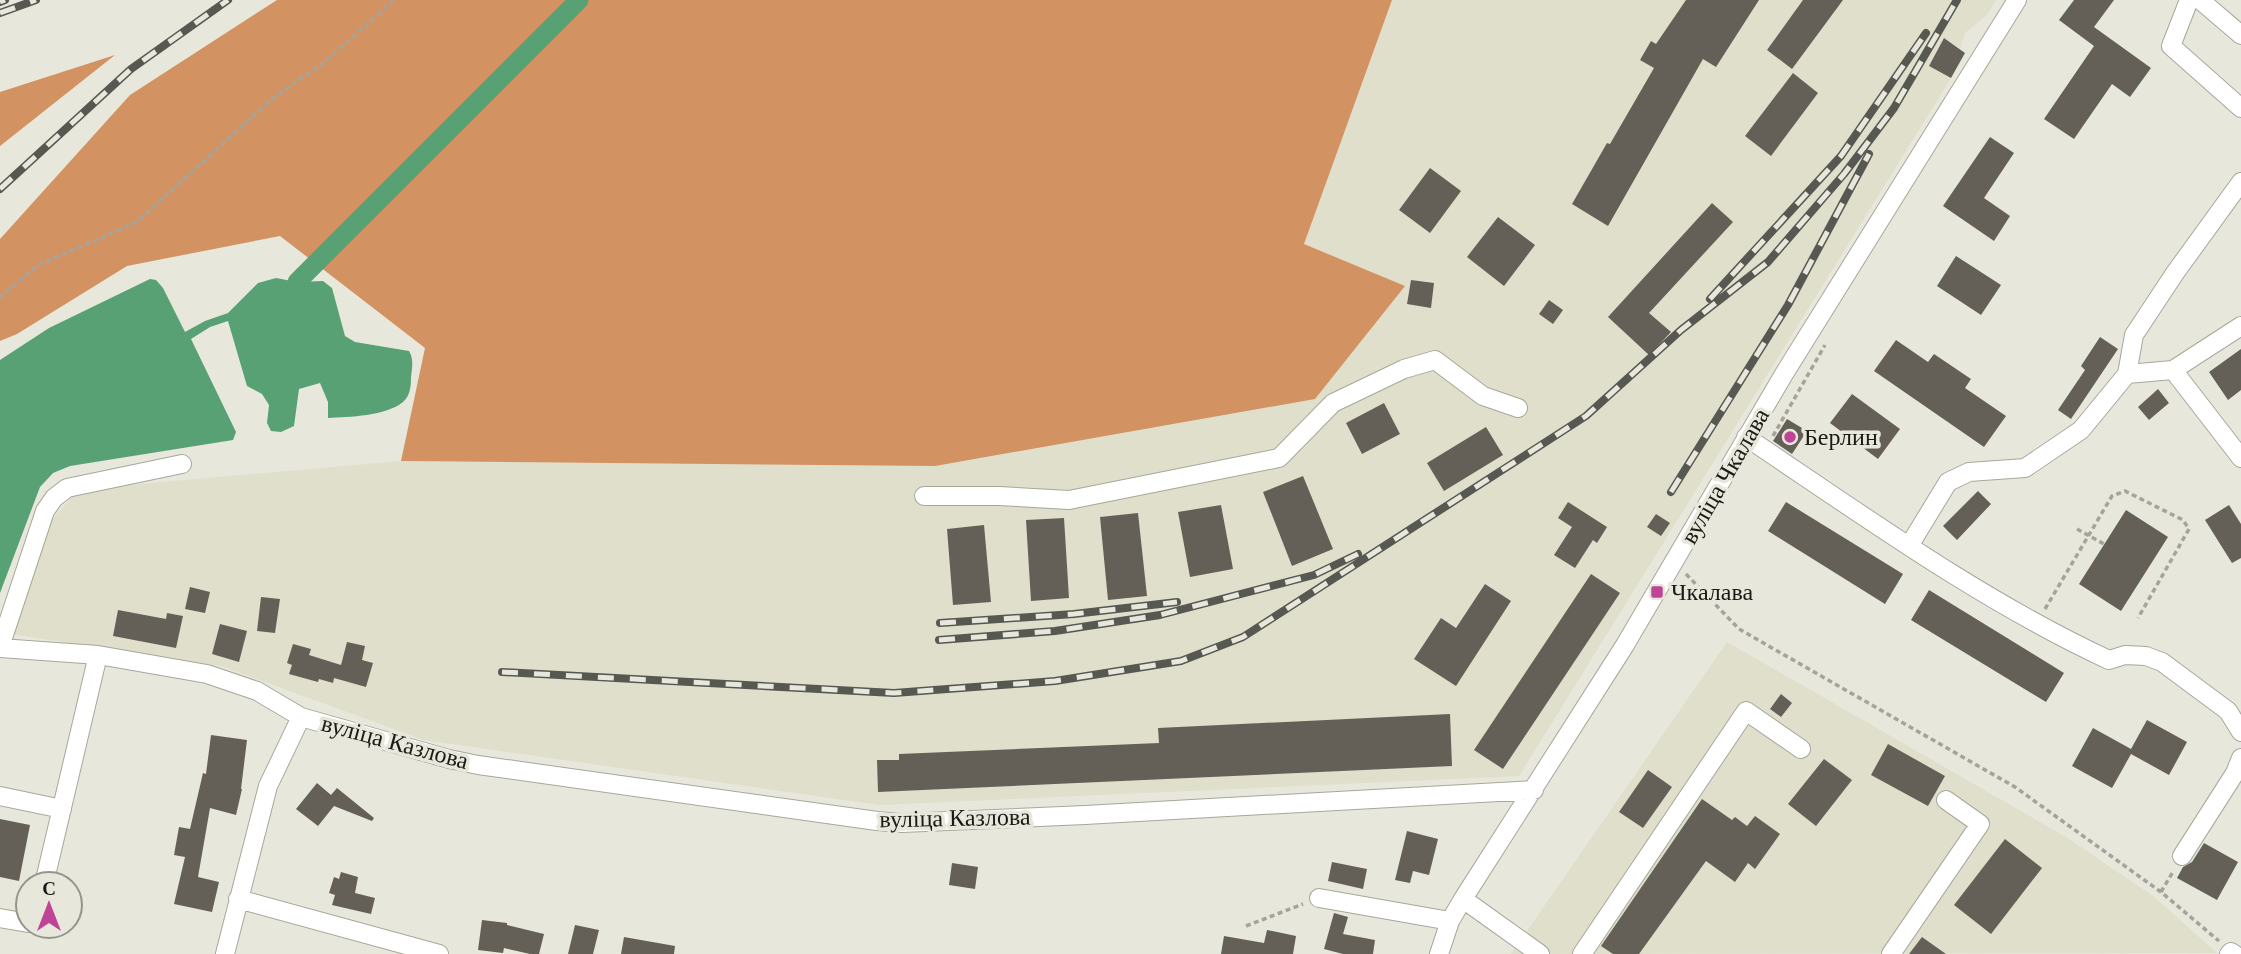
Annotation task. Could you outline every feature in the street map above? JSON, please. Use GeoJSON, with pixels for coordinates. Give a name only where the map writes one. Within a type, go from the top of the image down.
{"type":"FeatureCollection","features":[{"type":"Feature","properties":{"kind":"street","name":"вуліца Чкалава"},"geometry":{"type":"LineString","coordinates":[[1439,954],[1450,921],[1463,899],[1534,790],[1674,563],[1829,300],[2017,0]]}},
{"type":"Feature","properties":{"kind":"street"},"geometry":{"type":"LineString","coordinates":[[2189,0],[2171,46],[2241,108]]}},
{"type":"Feature","properties":{"kind":"street"},"geometry":{"type":"LineString","coordinates":[[2200,0],[2241,35]]}},
{"type":"Feature","properties":{"kind":"street"},"geometry":{"type":"LineString","coordinates":[[1909,546],[1948,482],[1969,472],[2025,468],[2081,430],[2127,374],[2134,335],[2241,182]]}},
{"type":"Feature","properties":{"kind":"street"},"geometry":{"type":"LineString","coordinates":[[2127,374],[2173,370],[2241,326]]}},
{"type":"Feature","properties":{"kind":"street"},"geometry":{"type":"LineString","coordinates":[[925,496],[1069,500],[1279,458],[1333,403],[1404,369],[1435,360],[1483,396],[1518,408]]}},
{"type":"Feature","properties":{"kind":"street"},"geometry":{"type":"LineString","coordinates":[[2173,370],[2241,458]]}},
{"type":"Feature","properties":{"kind":"street"},"geometry":{"type":"LineString","coordinates":[[1746,438],[1909,546],[2063,638],[2109,660],[2125,655],[2146,656],[2162,662],[2228,711],[2241,732]]}},
{"type":"Feature","properties":{"kind":"street"},"geometry":{"type":"LineString","coordinates":[[0,648],[45,511],[54,498],[67,488],[182,464]]}},
{"type":"Feature","properties":{"kind":"street","name":"вуліца Казлова"},"geometry":{"type":"LineString","coordinates":[[0,648],[98,655],[207,674],[257,691],[301,717],[478,765],[877,821],[1099,814],[1534,790]]}},
{"type":"Feature","properties":{"kind":"street"},"geometry":{"type":"LineString","coordinates":[[47,870],[98,655]]}},
{"type":"Feature","properties":{"kind":"street"},"geometry":{"type":"LineString","coordinates":[[1582,954],[1746,711],[1801,748]]}},
{"type":"Feature","properties":{"kind":"street","name":"вуліца Казлова"},"geometry":{"type":"LineString","coordinates":[[225,954],[268,786],[301,717]]}},
{"type":"Feature","properties":{"kind":"street"},"geometry":{"type":"LineString","coordinates":[[2182,856],[2235,773],[2241,758]]}},
{"type":"Feature","properties":{"kind":"street"},"geometry":{"type":"LineString","coordinates":[[0,796],[62,808]]}},
{"type":"Feature","properties":{"kind":"street"},"geometry":{"type":"LineString","coordinates":[[1891,954],[1980,824],[1946,800]]}},
{"type":"Feature","properties":{"kind":"street"},"geometry":{"type":"LineString","coordinates":[[1319,898],[1450,921]]}},
{"type":"Feature","properties":{"kind":"street"},"geometry":{"type":"LineString","coordinates":[[238,899],[439,954]]}},
{"type":"Feature","properties":{"kind":"street"},"geometry":{"type":"LineString","coordinates":[[1463,899],[1540,954]]}},
{"type":"Feature","properties":{"kind":"path"},"geometry":{"type":"LineString","coordinates":[[0,298],[38,265],[137,222],[274,97],[325,62],[394,0]]}},
{"type":"Feature","properties":{"kind":"path"},"geometry":{"type":"LineString","coordinates":[[2037,623],[2112,496],[2125,492],[2183,520],[2189,529],[2138,618]]}},
{"type":"Feature","properties":{"kind":"path"},"geometry":{"type":"LineString","coordinates":[[2077,529],[2104,544]]}},
{"type":"Feature","properties":{"kind":"path"},"geometry":{"type":"LineString","coordinates":[[1674,563],[1739,629],[2015,787],[2161,892],[2232,953]]}},
{"type":"Feature","properties":{"kind":"path"},"geometry":{"type":"LineString","coordinates":[[2161,892],[2182,856]]}},
{"type":"Feature","properties":{"kind":"path"},"geometry":{"type":"LineString","coordinates":[[1246,926],[1319,898]]}},
{"type":"Feature","properties":{"kind":"shaded area"},"geometry":{"type":"Polygon","coordinates":[[[277,0],[1392,0],[1304,244],[1405,286],[1315,399],[935,466],[401,461],[425,348],[280,236],[127,266],[17,334],[0,341],[0,239],[130,95],[277,0]]]}},
{"type":"Feature","properties":{"kind":"shaded area"},"geometry":{"type":"Polygon","coordinates":[[[1392,0],[1996,0],[1986,16],[1966,32],[1960,48],[1944,39],[1929,66],[1951,78],[1519,776],[880,805],[424,740],[221,666],[11,634],[47,525],[72,497],[94,488],[401,461],[935,466],[1404,286],[1304,244],[1392,0]]]}},
{"type":"Feature","properties":{"kind":"shaded area"},"geometry":{"type":"Polygon","coordinates":[[[115,55],[0,146],[0,92],[115,55]]]}},
{"type":"Feature","properties":{"kind":"shaded area"},"geometry":{"type":"Polygon","coordinates":[[[276,278],[297,282],[323,281],[332,288],[345,336],[355,342],[409,351],[412,367],[409,394],[405,400],[396,407],[377,413],[328,418],[328,402],[320,383],[299,389],[294,426],[281,432],[271,431],[267,423],[269,405],[262,394],[247,386],[228,321],[210,327],[191,339],[236,432],[233,440],[70,466],[53,473],[40,487],[0,593],[0,360],[49,328],[150,279],[156,280],[163,288],[185,332],[228,313],[258,283],[276,278]]]}},
{"type":"Feature","properties":{"kind":"shaded area"},"geometry":{"type":"Polygon","coordinates":[[[1727,642],[2066,837],[2153,896],[2217,953],[1511,954],[1727,642]]]}},
{"type":"Feature","properties":{"kind":"building"},"geometry":{"type":"Polygon","coordinates":[[[1686,0],[1759,0],[1716,67],[1703,59],[1608,226],[1572,204],[1654,68],[1640,60],[1651,41],[1656,44],[1686,0]]]}},
{"type":"Feature","properties":{"kind":"building"},"geometry":{"type":"Polygon","coordinates":[[[1803,0],[1843,0],[1792,69],[1767,50],[1803,0]]]}},
{"type":"Feature","properties":{"kind":"building"},"geometry":{"type":"Polygon","coordinates":[[[2074,0],[2114,0],[2094,27],[2151,68],[2130,97],[2112,84],[2074,139],[2044,119],[2094,46],[2059,20],[2074,0]]]}},
{"type":"Feature","properties":{"kind":"building"},"geometry":{"type":"Polygon","coordinates":[[[1944,38],[1965,53],[1951,78],[1929,66],[1944,38]]]}},
{"type":"Feature","properties":{"kind":"building"},"geometry":{"type":"Polygon","coordinates":[[[1793,73],[1818,93],[1771,156],[1745,136],[1793,73]]]}},
{"type":"Feature","properties":{"kind":"building"},"geometry":{"type":"Polygon","coordinates":[[[1990,137],[2014,153],[1984,198],[2010,216],[1994,241],[1943,206],[1990,137]]]}},
{"type":"Feature","properties":{"kind":"building"},"geometry":{"type":"Polygon","coordinates":[[[1430,168],[1461,191],[1430,233],[1399,210],[1430,168]]]}},
{"type":"Feature","properties":{"kind":"building"},"geometry":{"type":"Polygon","coordinates":[[[1712,203],[1733,222],[1649,313],[1671,332],[1649,355],[1608,317],[1712,203]]]}},
{"type":"Feature","properties":{"kind":"building"},"geometry":{"type":"Polygon","coordinates":[[[1498,217],[1535,245],[1504,286],[1467,257],[1498,217]]]}},
{"type":"Feature","properties":{"kind":"building"},"geometry":{"type":"Polygon","coordinates":[[[1956,256],[2001,285],[1981,315],[1937,286],[1956,256]]]}},
{"type":"Feature","properties":{"kind":"building"},"geometry":{"type":"Polygon","coordinates":[[[1411,280],[1434,283],[1431,308],[1407,304],[1411,280]]]}},
{"type":"Feature","properties":{"kind":"building"},"geometry":{"type":"Polygon","coordinates":[[[1549,300],[1563,310],[1553,324],[1539,314],[1549,300]]]}},
{"type":"Feature","properties":{"kind":"building"},"geometry":{"type":"Polygon","coordinates":[[[2100,337],[2118,349],[2071,419],[2058,410],[2085,370],[2081,366],[2100,337]]]}},
{"type":"Feature","properties":{"kind":"building"},"geometry":{"type":"Polygon","coordinates":[[[1896,340],[1928,362],[1934,354],[1971,379],[1965,388],[2006,416],[1984,447],[1874,371],[1896,340]]]}},
{"type":"Feature","properties":{"kind":"building"},"geometry":{"type":"Polygon","coordinates":[[[2241,349],[2241,390],[2228,400],[2209,372],[2241,349]]]}},
{"type":"Feature","properties":{"kind":"building"},"geometry":{"type":"Polygon","coordinates":[[[2158,389],[2169,403],[2149,420],[2138,407],[2158,389]]]}},
{"type":"Feature","properties":{"kind":"building"},"geometry":{"type":"Polygon","coordinates":[[[1852,394],[1900,429],[1878,459],[1830,423],[1852,394]]]}},
{"type":"Feature","properties":{"kind":"building"},"geometry":{"type":"Polygon","coordinates":[[[1384,403],[1400,434],[1362,454],[1346,423],[1384,403]]]}},
{"type":"Feature","properties":{"kind":"building","name":"Берлин"},"geometry":{"type":"Polygon","coordinates":[[[1787,419],[1807,431],[1792,454],[1773,441],[1787,419]]]}},
{"type":"Feature","properties":{"kind":"building"},"geometry":{"type":"Polygon","coordinates":[[[1486,427],[1503,455],[1444,491],[1427,463],[1486,427]]]}},
{"type":"Feature","properties":{"kind":"building"},"geometry":{"type":"Polygon","coordinates":[[[1303,476],[1333,549],[1292,566],[1263,492],[1303,476]]]}},
{"type":"Feature","properties":{"kind":"building"},"geometry":{"type":"Polygon","coordinates":[[[1978,491],[1991,504],[1957,540],[1943,526],[1978,491]]]}},
{"type":"Feature","properties":{"kind":"building"},"geometry":{"type":"Polygon","coordinates":[[[1568,502],[1607,527],[1597,543],[1593,540],[1575,568],[1554,555],[1572,527],[1558,518],[1568,502]]]}},
{"type":"Feature","properties":{"kind":"building"},"geometry":{"type":"Polygon","coordinates":[[[1786,502],[1903,574],[1885,604],[1768,531],[1786,502]]]}},
{"type":"Feature","properties":{"kind":"building"},"geometry":{"type":"Polygon","coordinates":[[[1221,505],[1233,569],[1190,577],[1178,512],[1221,505]]]}},
{"type":"Feature","properties":{"kind":"building"},"geometry":{"type":"Polygon","coordinates":[[[2229,505],[2241,524],[2241,558],[2232,563],[2205,520],[2229,505]]]}},
{"type":"Feature","properties":{"kind":"building"},"geometry":{"type":"Polygon","coordinates":[[[2126,510],[2168,537],[2121,611],[2079,584],[2126,510]]]}},
{"type":"Feature","properties":{"kind":"building"},"geometry":{"type":"Polygon","coordinates":[[[1138,513],[1147,596],[1108,600],[1100,517],[1138,513]]]}},
{"type":"Feature","properties":{"kind":"building"},"geometry":{"type":"Polygon","coordinates":[[[1656,514],[1670,523],[1661,536],[1647,527],[1656,514]]]}},
{"type":"Feature","properties":{"kind":"building"},"geometry":{"type":"Polygon","coordinates":[[[1064,518],[1069,598],[1031,601],[1026,520],[1064,518]]]}},
{"type":"Feature","properties":{"kind":"building"},"geometry":{"type":"Polygon","coordinates":[[[984,525],[991,602],[953,605],[947,529],[984,525]]]}},
{"type":"Feature","properties":{"kind":"building"},"geometry":{"type":"Polygon","coordinates":[[[1591,574],[1620,593],[1503,769],[1474,750],[1591,574]]]}},
{"type":"Feature","properties":{"kind":"building"},"geometry":{"type":"Polygon","coordinates":[[[1485,584],[1511,601],[1456,686],[1414,659],[1441,618],[1456,628],[1485,584]]]}},
{"type":"Feature","properties":{"kind":"building"},"geometry":{"type":"Polygon","coordinates":[[[190,587],[210,592],[205,613],[185,609],[190,587]]]}},
{"type":"Feature","properties":{"kind":"building"},"geometry":{"type":"Polygon","coordinates":[[[1929,590],[2064,673],[2046,702],[1911,620],[1929,590]]]}},
{"type":"Feature","properties":{"kind":"building"},"geometry":{"type":"Polygon","coordinates":[[[261,597],[280,599],[275,633],[257,631],[261,597]]]}},
{"type":"Feature","properties":{"kind":"building"},"geometry":{"type":"Polygon","coordinates":[[[118,610],[166,619],[167,613],[183,616],[176,648],[113,636],[118,610]]]}},
{"type":"Feature","properties":{"kind":"building"},"geometry":{"type":"Polygon","coordinates":[[[220,624],[247,631],[239,662],[212,654],[220,624]]]}},
{"type":"Feature","properties":{"kind":"building"},"geometry":{"type":"Polygon","coordinates":[[[347,642],[365,646],[362,660],[373,663],[366,687],[334,678],[333,683],[319,679],[318,682],[289,674],[292,665],[287,663],[293,644],[311,649],[309,655],[341,665],[347,642]]]}},
{"type":"Feature","properties":{"kind":"building"},"geometry":{"type":"Polygon","coordinates":[[[1781,694],[1792,703],[1781,717],[1770,709],[1781,694]]]}},
{"type":"Feature","properties":{"kind":"building"},"geometry":{"type":"Polygon","coordinates":[[[1450,714],[1452,766],[878,792],[877,760],[899,760],[899,754],[1159,743],[1158,728],[1450,714]]]}},
{"type":"Feature","properties":{"kind":"building"},"geometry":{"type":"Polygon","coordinates":[[[2147,720],[2187,742],[2169,775],[2131,754],[2112,788],[2072,766],[2093,728],[2131,749],[2147,720]]]}},
{"type":"Feature","properties":{"kind":"building"},"geometry":{"type":"Polygon","coordinates":[[[211,735],[247,740],[242,789],[236,815],[210,808],[198,877],[219,882],[212,912],[174,904],[185,857],[174,855],[179,827],[190,829],[203,773],[206,774],[211,735]]]}},
{"type":"Feature","properties":{"kind":"building"},"geometry":{"type":"Polygon","coordinates":[[[1888,744],[1945,776],[1928,806],[1871,775],[1888,744]]]}},
{"type":"Feature","properties":{"kind":"building"},"geometry":{"type":"Polygon","coordinates":[[[1824,759],[1852,780],[1816,826],[1788,804],[1824,759]]]}},
{"type":"Feature","properties":{"kind":"building"},"geometry":{"type":"Polygon","coordinates":[[[1648,770],[1672,787],[1643,828],[1619,812],[1648,770]]]}},
{"type":"Feature","properties":{"kind":"building"},"geometry":{"type":"Polygon","coordinates":[[[317,783],[331,795],[337,788],[374,818],[372,821],[334,806],[318,826],[296,809],[317,783]]]}},
{"type":"Feature","properties":{"kind":"building"},"geometry":{"type":"Polygon","coordinates":[[[1702,799],[1732,820],[1735,817],[1747,826],[1755,816],[1780,834],[1755,869],[1748,863],[1735,882],[1706,861],[1639,954],[1613,954],[1601,946],[1702,799]]]}},
{"type":"Feature","properties":{"kind":"building"},"geometry":{"type":"Polygon","coordinates":[[[0,819],[30,825],[21,870],[14,870],[14,880],[0,877],[0,819]]]}},
{"type":"Feature","properties":{"kind":"building"},"geometry":{"type":"Polygon","coordinates":[[[1407,831],[1438,839],[1429,875],[1413,871],[1410,883],[1395,880],[1407,831]]]}},
{"type":"Feature","properties":{"kind":"building"},"geometry":{"type":"Polygon","coordinates":[[[2005,839],[2042,868],[1991,934],[1954,905],[2005,839]]]}},
{"type":"Feature","properties":{"kind":"building"},"geometry":{"type":"Polygon","coordinates":[[[2204,843],[2238,862],[2217,900],[2177,878],[2183,867],[2192,862],[2204,843]]]}},
{"type":"Feature","properties":{"kind":"building"},"geometry":{"type":"Polygon","coordinates":[[[1332,862],[1367,869],[1363,889],[1328,881],[1332,862]]]}},
{"type":"Feature","properties":{"kind":"building"},"geometry":{"type":"Polygon","coordinates":[[[952,863],[978,867],[975,889],[949,885],[952,863]]]}},
{"type":"Feature","properties":{"kind":"building"},"geometry":{"type":"Polygon","coordinates":[[[341,872],[358,877],[355,893],[375,898],[371,914],[332,905],[335,895],[329,893],[334,877],[339,879],[341,872]]]}},
{"type":"Feature","properties":{"kind":"building"},"geometry":{"type":"Polygon","coordinates":[[[1334,913],[1348,917],[1343,934],[1375,940],[1373,954],[1343,954],[1324,949],[1334,913]]]}},
{"type":"Feature","properties":{"kind":"building"},"geometry":{"type":"Polygon","coordinates":[[[482,920],[507,923],[544,934],[539,954],[504,948],[503,953],[478,950],[482,920]]]}},
{"type":"Feature","properties":{"kind":"building"},"geometry":{"type":"Polygon","coordinates":[[[575,925],[599,930],[593,954],[568,954],[575,925]]]}},
{"type":"Feature","properties":{"kind":"building"},"geometry":{"type":"Polygon","coordinates":[[[1267,930],[1296,936],[1293,954],[1221,954],[1224,936],[1264,943],[1267,930]]]}},
{"type":"Feature","properties":{"kind":"building"},"geometry":{"type":"Polygon","coordinates":[[[624,937],[675,946],[674,954],[621,954],[624,937]]]}},
{"type":"Feature","properties":{"kind":"building"},"geometry":{"type":"Polygon","coordinates":[[[1922,937],[1946,954],[1909,954],[1922,937]]]}},
{"type":"Feature","properties":{"kind":"waterway"},"geometry":{"type":"LineString","coordinates":[[297,282],[579,0]]}},
{"type":"Feature","properties":{"kind":"railway"},"geometry":{"type":"LineString","coordinates":[[0,2],[5,0]]}},
{"type":"Feature","properties":{"kind":"railway"},"geometry":{"type":"LineString","coordinates":[[0,13],[36,0]]}},
{"type":"Feature","properties":{"kind":"railway"},"geometry":{"type":"LineString","coordinates":[[0,189],[131,69],[228,0]]}},
{"type":"Feature","properties":{"kind":"railway"},"geometry":{"type":"LineString","coordinates":[[502,672],[894,693],[1055,681],[1181,661],[1243,637],[1586,416],[1681,330],[1768,262],[1844,174],[1894,108],[1957,0]]}},
{"type":"Feature","properties":{"kind":"railway"},"geometry":{"type":"LineString","coordinates":[[1710,299],[1841,156],[1926,33]]}},
{"type":"Feature","properties":{"kind":"railway"},"geometry":{"type":"LineString","coordinates":[[1671,492],[1788,305],[1869,154]]}},
{"type":"Feature","properties":{"kind":"railway"},"geometry":{"type":"LineString","coordinates":[[939,640],[1055,631],[1160,615],[1314,575],[1358,554]]}},
{"type":"Feature","properties":{"kind":"railway"},"geometry":{"type":"LineString","coordinates":[[940,623],[1074,614],[1177,602]]}},
{"type":"Feature","properties":{"kind":"place","name":"Берлин"},"geometry":{"type":"Point","coordinates":[1790,437]}},
{"type":"Feature","properties":{"kind":"place","name":"Чкалава"},"geometry":{"type":"Point","coordinates":[1657,592]}}]}
